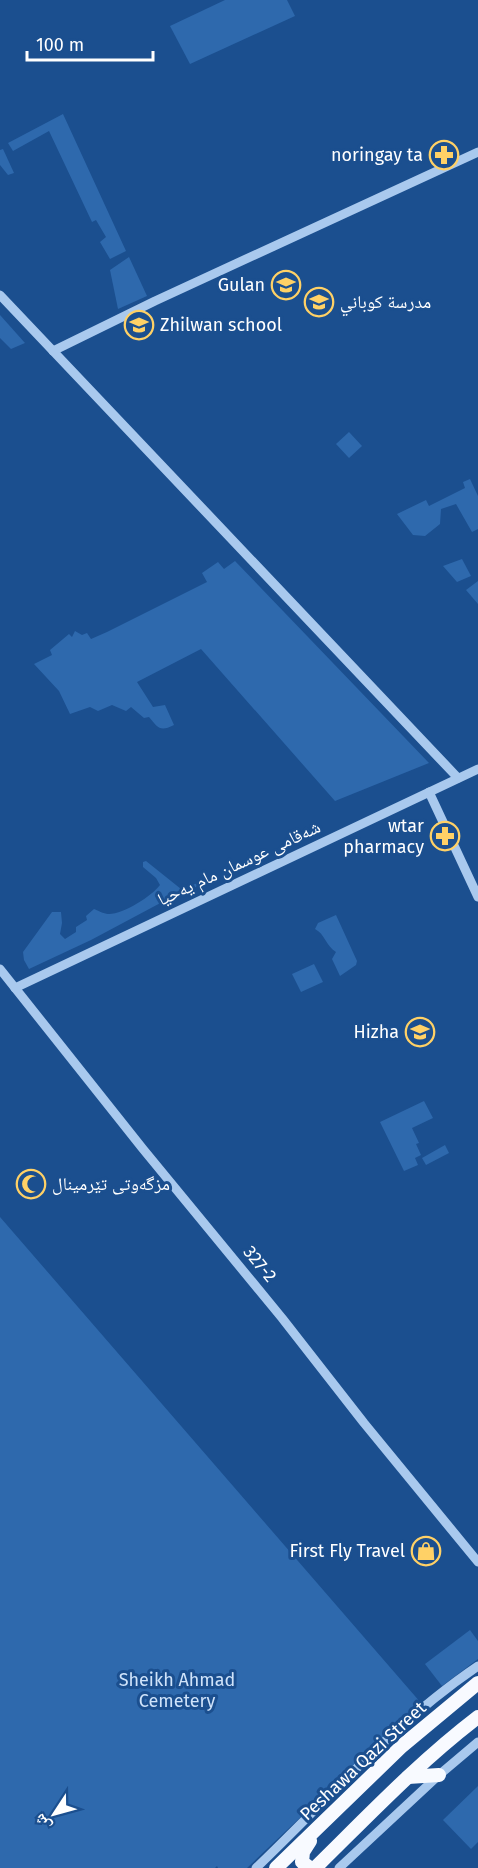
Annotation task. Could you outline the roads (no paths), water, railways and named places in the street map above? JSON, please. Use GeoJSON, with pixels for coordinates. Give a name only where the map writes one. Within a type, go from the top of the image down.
{"type":"FeatureCollection","features":[{"type":"Feature","properties":{"kind":"highway","name":"Peshawa Qazi Street"},"geometry":{"type":"LineString","coordinates":[[276,1868],[363,1782],[478,1683]]}},
{"type":"Feature","properties":{"kind":"highway"},"geometry":{"type":"LineString","coordinates":[[315,1868],[408,1777],[478,1717]]}},
{"type":"Feature","properties":{"kind":"highway"},"geometry":{"type":"LineString","coordinates":[[352,1773],[363,1782]]}},
{"type":"Feature","properties":{"kind":"highway"},"geometry":{"type":"LineString","coordinates":[[408,1777],[439,1775]]}},
{"type":"Feature","properties":{"kind":"highway"},"geometry":{"type":"LineString","coordinates":[[310,1868],[302,1862],[303,1852],[326,1820]]}},
{"type":"Feature","properties":{"kind":"street"},"geometry":{"type":"LineString","coordinates":[[53,351],[155,301],[478,152]]}},
{"type":"Feature","properties":{"kind":"street"},"geometry":{"type":"LineString","coordinates":[[0,295],[458,778]]}},
{"type":"Feature","properties":{"kind":"street","name":"شەقامی عوسمان مام یەحیا"},"geometry":{"type":"LineString","coordinates":[[15,988],[478,769]]}},
{"type":"Feature","properties":{"kind":"street"},"geometry":{"type":"LineString","coordinates":[[429,792],[478,897]]}},
{"type":"Feature","properties":{"kind":"street","name":"327-2"},"geometry":{"type":"LineString","coordinates":[[0,969],[150,1158],[282,1318],[363,1423],[478,1562]]}},
{"type":"Feature","properties":{"kind":"street"},"geometry":{"type":"LineString","coordinates":[[256,1868],[419,1710],[478,1666]]}},
{"type":"Feature","properties":{"kind":"street"},"geometry":{"type":"LineString","coordinates":[[339,1868],[478,1742]]}},
{"type":"Feature","properties":{"kind":"place","name":"noringay ta"},"geometry":{"type":"Point","coordinates":[444,155]}},
{"type":"Feature","properties":{"kind":"place","name":"Gulan"},"geometry":{"type":"Point","coordinates":[286,285]}},
{"type":"Feature","properties":{"kind":"place","name":"مدرسة كوباني"},"geometry":{"type":"Point","coordinates":[319,302]}},
{"type":"Feature","properties":{"kind":"place","name":"Zhilwan school"},"geometry":{"type":"Point","coordinates":[139,325]}},
{"type":"Feature","properties":{"kind":"place","name":"wtar pharmacy"},"geometry":{"type":"Point","coordinates":[445,836]}},
{"type":"Feature","properties":{"kind":"place","name":"Hizha"},"geometry":{"type":"Point","coordinates":[420,1032]}},
{"type":"Feature","properties":{"kind":"place","name":"مزگەوتی تێرمینال"},"geometry":{"type":"Point","coordinates":[31,1184]}},
{"type":"Feature","properties":{"kind":"place","name":"First Fly Travel"},"geometry":{"type":"Point","coordinates":[426,1551]}},
{"type":"Feature","properties":{"kind":"park label","name":"Sheikh Ahmad Cemetery"},"geometry":{"type":"Point","coordinates":[177,1690]}}]}
